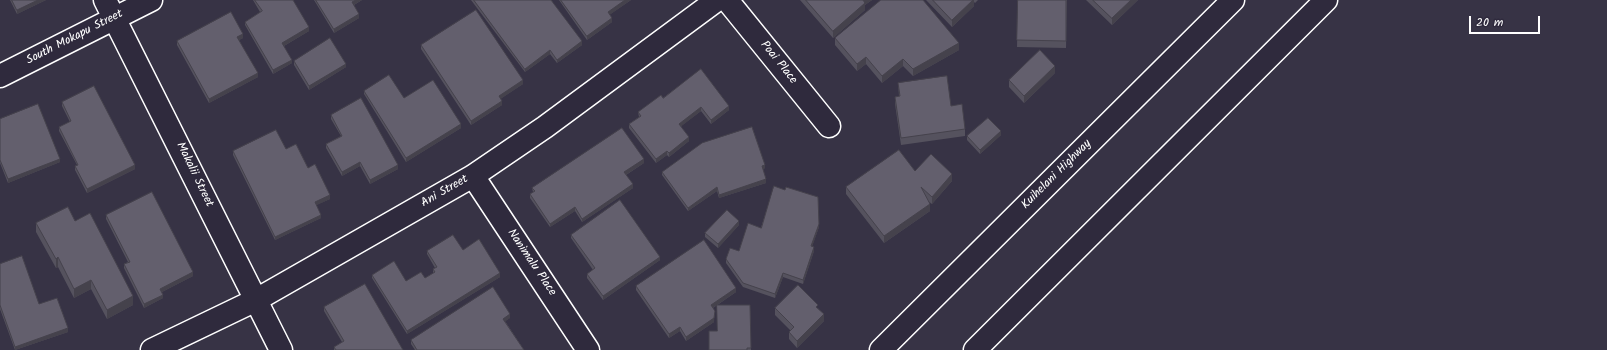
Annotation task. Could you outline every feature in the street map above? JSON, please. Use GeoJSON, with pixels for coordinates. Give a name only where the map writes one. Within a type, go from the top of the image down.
{"type":"FeatureCollection","features":[{"type":"Feature","properties":{"kind":"street","name":"South Mokapu Street"},"geometry":{"type":"LineString","coordinates":[[0,76],[110,9],[151,0]]}},
{"type":"Feature","properties":{"kind":"street","name":"Ani Street"},"geometry":{"type":"LineString","coordinates":[[152,350],[256,300],[473,176],[545,127],[717,0]]}},
{"type":"Feature","properties":{"kind":"street","name":"Poai Place"},"geometry":{"type":"LineString","coordinates":[[726,0],[829,126]]}},
{"type":"Feature","properties":{"kind":"street","name":"Kuihelani Highway"},"geometry":{"type":"LineString","coordinates":[[881,350],[1233,0]]}},
{"type":"Feature","properties":{"kind":"street"},"geometry":{"type":"LineString","coordinates":[[975,350],[1326,0]]}},
{"type":"Feature","properties":{"kind":"street","name":"Makalii Street"},"geometry":{"type":"LineString","coordinates":[[110,9],[281,350]]}},
{"type":"Feature","properties":{"kind":"street","name":"Nanimalu Place"},"geometry":{"type":"LineString","coordinates":[[473,176],[588,350]]}},
{"type":"Feature","properties":{"kind":"building"},"geometry":{"type":"Polygon","coordinates":[[[12,0],[38,0],[17,10],[12,0]]]}},
{"type":"Feature","properties":{"kind":"building"},"geometry":{"type":"Polygon","coordinates":[[[255,0],[293,0],[309,27],[282,43],[292,60],[273,70],[245,22],[262,11],[255,0]]]}},
{"type":"Feature","properties":{"kind":"building"},"geometry":{"type":"Polygon","coordinates":[[[316,0],[356,0],[352,2],[359,14],[334,29],[316,0]]]}},
{"type":"Feature","properties":{"kind":"building"},"geometry":{"type":"Polygon","coordinates":[[[474,0],[551,0],[582,41],[557,60],[550,50],[525,69],[474,0]]]}},
{"type":"Feature","properties":{"kind":"building"},"geometry":{"type":"Polygon","coordinates":[[[561,0],[625,0],[608,12],[612,18],[587,36],[561,0]]]}},
{"type":"Feature","properties":{"kind":"building"},"geometry":{"type":"Polygon","coordinates":[[[806,0],[863,0],[865,3],[833,31],[806,0]]]}},
{"type":"Feature","properties":{"kind":"building"},"geometry":{"type":"Polygon","coordinates":[[[881,0],[923,0],[959,43],[913,69],[903,59],[882,76],[866,57],[857,64],[835,38],[881,0]]]}},
{"type":"Feature","properties":{"kind":"building"},"geometry":{"type":"Polygon","coordinates":[[[933,0],[973,0],[952,20],[933,0]]]}},
{"type":"Feature","properties":{"kind":"building"},"geometry":{"type":"Polygon","coordinates":[[[1018,0],[1066,0],[1066,41],[1017,40],[1018,0]]]}},
{"type":"Feature","properties":{"kind":"building"},"geometry":{"type":"Polygon","coordinates":[[[1093,0],[1131,0],[1112,18],[1093,0]]]}},
{"type":"Feature","properties":{"kind":"building"},"geometry":{"type":"Polygon","coordinates":[[[476,10],[523,80],[499,96],[502,101],[471,121],[421,45],[476,10]]]}},
{"type":"Feature","properties":{"kind":"building"},"geometry":{"type":"Polygon","coordinates":[[[231,12],[243,34],[237,37],[258,73],[209,99],[177,41],[231,12]]]}},
{"type":"Feature","properties":{"kind":"building"},"geometry":{"type":"Polygon","coordinates":[[[330,38],[346,64],[309,86],[294,61],[330,38]]]}},
{"type":"Feature","properties":{"kind":"building"},"geometry":{"type":"Polygon","coordinates":[[[1040,50],[1055,66],[1024,96],[1009,80],[1040,50]]]}},
{"type":"Feature","properties":{"kind":"building"},"geometry":{"type":"Polygon","coordinates":[[[701,69],[729,106],[711,120],[701,107],[679,124],[689,137],[669,153],[667,151],[656,159],[629,124],[641,116],[638,112],[661,95],[663,98],[701,69]]]}},
{"type":"Feature","properties":{"kind":"building"},"geometry":{"type":"Polygon","coordinates":[[[389,75],[404,98],[433,80],[461,124],[406,158],[364,91],[389,75]]]}},
{"type":"Feature","properties":{"kind":"building"},"geometry":{"type":"Polygon","coordinates":[[[947,76],[951,106],[962,104],[965,129],[901,138],[895,97],[900,96],[898,83],[947,76]]]}},
{"type":"Feature","properties":{"kind":"building"},"geometry":{"type":"Polygon","coordinates":[[[94,86],[135,165],[87,189],[75,166],[78,165],[59,127],[71,121],[62,102],[94,86]]]}},
{"type":"Feature","properties":{"kind":"building"},"geometry":{"type":"Polygon","coordinates":[[[361,98],[398,165],[370,180],[360,162],[342,172],[326,144],[342,136],[331,115],[361,98]]]}},
{"type":"Feature","properties":{"kind":"building"},"geometry":{"type":"Polygon","coordinates":[[[38,104],[60,159],[8,179],[0,160],[0,119],[38,104]]]}},
{"type":"Feature","properties":{"kind":"building"},"geometry":{"type":"Polygon","coordinates":[[[988,118],[1001,131],[980,150],[967,136],[988,118]]]}},
{"type":"Feature","properties":{"kind":"building"},"geometry":{"type":"Polygon","coordinates":[[[752,127],[765,165],[762,166],[766,179],[719,195],[717,187],[688,208],[662,172],[702,143],[752,127]]]}},
{"type":"Feature","properties":{"kind":"building"},"geometry":{"type":"Polygon","coordinates":[[[622,128],[644,159],[624,172],[633,184],[582,219],[575,207],[550,224],[530,194],[535,191],[532,188],[622,128]]]}},
{"type":"Feature","properties":{"kind":"building"},"geometry":{"type":"Polygon","coordinates":[[[276,130],[286,149],[296,144],[308,168],[315,164],[330,195],[315,202],[321,215],[275,237],[233,151],[276,130]]]}},
{"type":"Feature","properties":{"kind":"building"},"geometry":{"type":"Polygon","coordinates":[[[899,150],[915,171],[931,154],[952,174],[932,197],[921,187],[930,204],[884,236],[846,187],[899,150]]]}},
{"type":"Feature","properties":{"kind":"building"},"geometry":{"type":"Polygon","coordinates":[[[774,186],[785,190],[786,187],[818,197],[819,224],[811,246],[814,247],[803,280],[783,273],[775,294],[743,283],[726,259],[730,248],[739,251],[748,223],[761,228],[774,186]]]}},
{"type":"Feature","properties":{"kind":"building"},"geometry":{"type":"Polygon","coordinates":[[[152,192],[193,272],[160,289],[163,295],[144,304],[124,264],[130,262],[106,215],[152,192]]]}},
{"type":"Feature","properties":{"kind":"building"},"geometry":{"type":"Polygon","coordinates":[[[620,200],[660,257],[603,296],[587,274],[595,268],[571,235],[620,200]]]}},
{"type":"Feature","properties":{"kind":"building"},"geometry":{"type":"Polygon","coordinates":[[[68,207],[75,221],[90,213],[133,296],[107,310],[91,280],[74,289],[58,257],[56,259],[36,223],[68,207]]]}},
{"type":"Feature","properties":{"kind":"building"},"geometry":{"type":"Polygon","coordinates":[[[727,210],[739,221],[718,244],[705,233],[727,210]]]}},
{"type":"Feature","properties":{"kind":"building"},"geometry":{"type":"Polygon","coordinates":[[[453,235],[463,250],[479,239],[500,273],[407,331],[372,275],[394,261],[406,281],[421,272],[425,278],[435,272],[433,269],[437,267],[427,251],[453,235]]]}},
{"type":"Feature","properties":{"kind":"building"},"geometry":{"type":"Polygon","coordinates":[[[704,240],[736,288],[711,305],[715,311],[714,318],[686,337],[680,327],[669,334],[636,286],[704,240]]]}},
{"type":"Feature","properties":{"kind":"building"},"geometry":{"type":"Polygon","coordinates":[[[22,256],[39,304],[57,298],[68,328],[15,347],[0,305],[0,264],[22,256]]]}},
{"type":"Feature","properties":{"kind":"building"},"geometry":{"type":"Polygon","coordinates":[[[365,284],[403,350],[336,350],[334,347],[344,341],[324,307],[365,284]]]}},
{"type":"Feature","properties":{"kind":"building"},"geometry":{"type":"Polygon","coordinates":[[[798,285],[818,305],[816,307],[824,314],[797,341],[789,332],[794,327],[775,308],[798,285]]]}},
{"type":"Feature","properties":{"kind":"building"},"geometry":{"type":"Polygon","coordinates":[[[493,287],[510,314],[503,319],[524,350],[417,350],[411,340],[493,287]]]}},
{"type":"Feature","properties":{"kind":"building"},"geometry":{"type":"Polygon","coordinates":[[[717,305],[750,305],[751,348],[747,348],[747,350],[709,350],[709,331],[717,331],[717,305]]]}}]}
